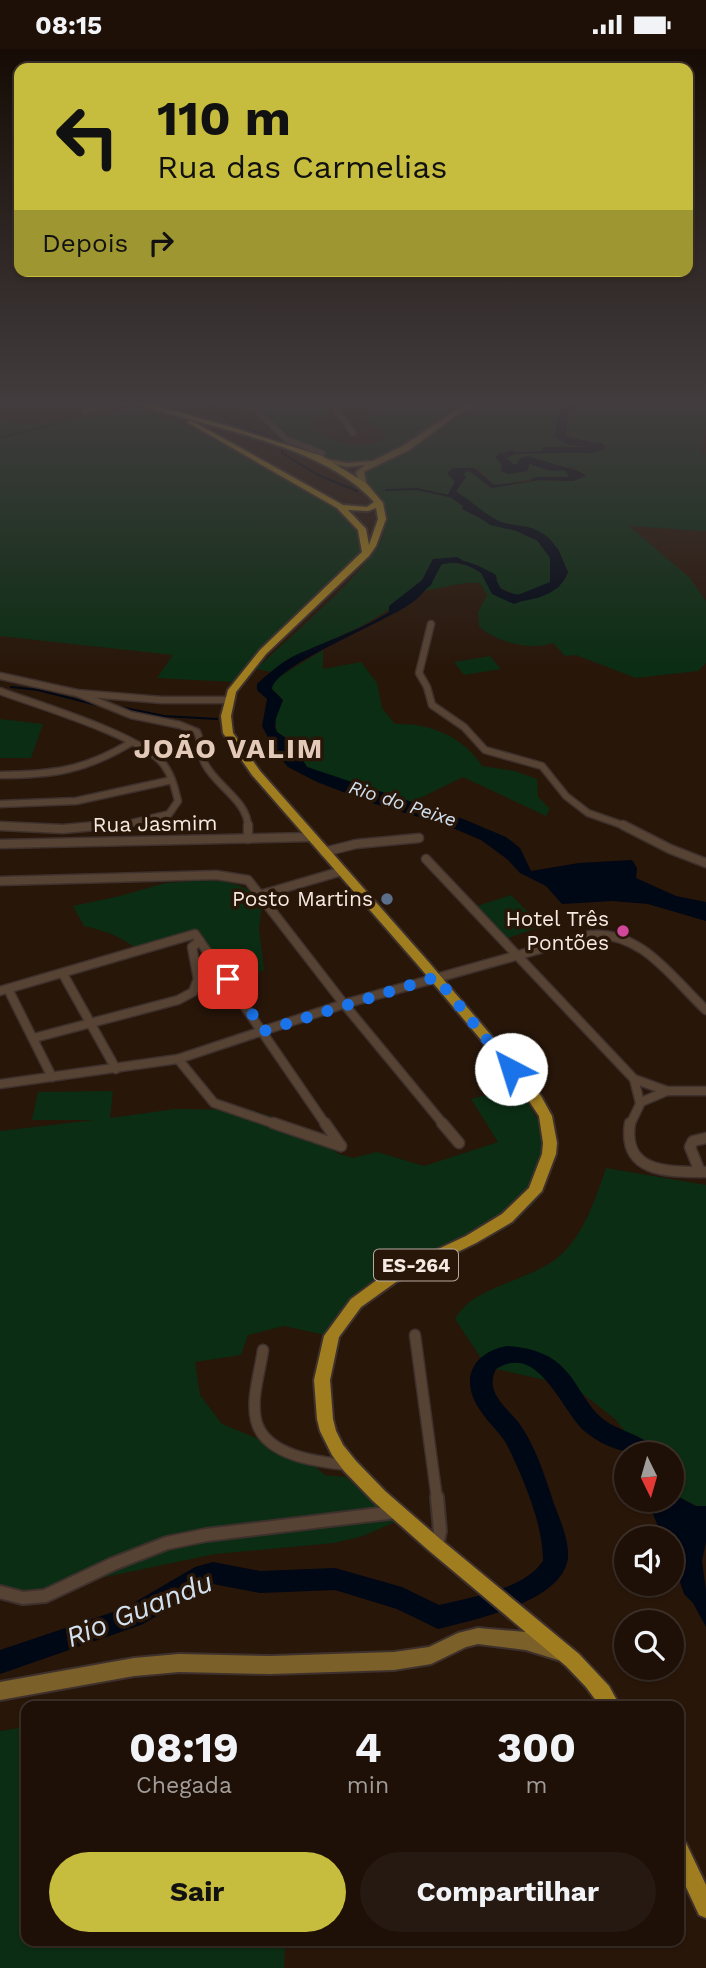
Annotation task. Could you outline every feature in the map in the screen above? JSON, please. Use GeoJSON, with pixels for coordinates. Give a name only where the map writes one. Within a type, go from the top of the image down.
{"type":"FeatureCollection","features":[{"type":"Feature","properties":{"kind":"main road"},"geometry":{"type":"LineString","coordinates":[[310,490],[340,506],[360,510],[379,503]]}},
{"type":"Feature","properties":{"kind":"main road"},"geometry":{"type":"LineString","coordinates":[[228,700],[236,685],[263,652],[372,547],[382,519],[379,503],[367,490]]}},
{"type":"Feature","properties":{"kind":"main road"},"geometry":{"type":"LineString","coordinates":[[340,506],[362,529],[366,554]]}},
{"type":"Feature","properties":{"kind":"main road","name":"ES-264"},"geometry":{"type":"LineString","coordinates":[[228,700],[225,726],[232,741],[311,837],[436,977],[536,1100],[548,1123],[549,1156],[536,1189],[518,1209],[474,1237],[373,1289],[337,1324],[325,1350],[323,1394],[329,1433],[348,1465],[396,1512],[582,1666],[607,1701]]}},
{"type":"Feature","properties":{"kind":"main road"},"geometry":{"type":"LineString","coordinates":[[0,1691],[109,1671],[179,1663],[271,1665],[394,1661],[431,1655],[464,1639],[478,1636],[526,1641],[565,1654]]}},
{"type":"Feature","properties":{"kind":"main road"},"geometry":{"type":"LineString","coordinates":[[684,1861],[706,1908]]}},
{"type":"Feature","properties":{"kind":"street"},"geometry":{"type":"LineString","coordinates":[[431,624],[419,673],[427,687],[430,701],[436,708],[464,727],[485,750],[542,766],[566,796],[588,813],[634,829],[670,849],[706,863]]}},
{"type":"Feature","properties":{"kind":"street"},"geometry":{"type":"LineString","coordinates":[[0,676],[77,693],[162,700],[228,700]]}},
{"type":"Feature","properties":{"kind":"street"},"geometry":{"type":"LineString","coordinates":[[0,826],[63,829],[132,823],[169,814],[177,806],[177,792],[157,756],[132,742],[3,692],[14,678]]}},
{"type":"Feature","properties":{"kind":"street"},"geometry":{"type":"LineString","coordinates":[[77,693],[131,715],[180,725],[197,732],[202,742],[204,763],[243,810],[247,819],[248,839]]}},
{"type":"Feature","properties":{"kind":"street"},"geometry":{"type":"LineString","coordinates":[[0,775],[41,775],[87,768],[132,742]]}},
{"type":"Feature","properties":{"kind":"street"},"geometry":{"type":"LineString","coordinates":[[0,804],[76,801],[172,780]]}},
{"type":"Feature","properties":{"kind":"street","name":"Rua Jasmim"},"geometry":{"type":"LineString","coordinates":[[0,845],[311,837]]}},
{"type":"Feature","properties":{"kind":"street"},"geometry":{"type":"LineString","coordinates":[[324,852],[356,844],[419,838]]}},
{"type":"Feature","properties":{"kind":"street"},"geometry":{"type":"LineString","coordinates":[[426,859],[634,1079],[667,1091],[706,1091]]}},
{"type":"Feature","properties":{"kind":"street"},"geometry":{"type":"LineString","coordinates":[[260,895],[342,871]]}},
{"type":"Feature","properties":{"kind":"street"},"geometry":{"type":"LineString","coordinates":[[0,881],[225,876],[248,880],[344,1004],[459,1143]]}},
{"type":"Feature","properties":{"kind":"street"},"geometry":{"type":"LineString","coordinates":[[0,1084],[177,1059],[344,1004],[595,933],[623,937],[638,946],[706,1010]]}},
{"type":"Feature","properties":{"kind":"street"},"geometry":{"type":"LineString","coordinates":[[52,1077],[34,1038],[4,990],[197,938]]}},
{"type":"Feature","properties":{"kind":"street"},"geometry":{"type":"LineString","coordinates":[[34,1038],[178,1000],[193,992],[198,979],[192,947],[197,938]]}},
{"type":"Feature","properties":{"kind":"street"},"geometry":{"type":"LineString","coordinates":[[177,1059],[214,1103],[341,1146],[264,1031],[197,938]]}},
{"type":"Feature","properties":{"kind":"street"},"geometry":{"type":"LineString","coordinates":[[63,974],[116,1069]]}},
{"type":"Feature","properties":{"kind":"street"},"geometry":{"type":"LineString","coordinates":[[634,1079],[640,1103],[629,1129],[629,1145],[634,1155],[650,1167],[703,1172]]}},
{"type":"Feature","properties":{"kind":"street"},"geometry":{"type":"LineString","coordinates":[[640,1103],[667,1091]]}},
{"type":"Feature","properties":{"kind":"street"},"geometry":{"type":"LineString","coordinates":[[703,1172],[690,1147],[693,1141],[706,1138]]}},
{"type":"Feature","properties":{"kind":"street"},"geometry":{"type":"LineString","coordinates":[[415,1335],[439,1511],[440,1531],[437,1546]]}},
{"type":"Feature","properties":{"kind":"street"},"geometry":{"type":"LineString","coordinates":[[263,1350],[256,1419],[265,1437],[295,1455],[348,1465]]}},
{"type":"Feature","properties":{"kind":"street"},"geometry":{"type":"LineString","coordinates":[[0,1592],[23,1598],[45,1596],[113,1564],[167,1543],[206,1535],[396,1512]]}},
{"type":"Feature","properties":{"kind":"green space"},"geometry":{"type":"Polygon","coordinates":[[[0,490],[307,490],[349,518],[360,529],[361,552],[233,682],[157,678],[173,655],[0,636],[0,490]]]}},
{"type":"Feature","properties":{"kind":"green space"},"geometry":{"type":"Polygon","coordinates":[[[373,490],[453,490],[455,500],[464,503],[462,509],[492,524],[512,529],[547,545],[558,564],[556,580],[551,586],[536,593],[516,595],[498,587],[478,565],[439,559],[416,593],[362,626],[292,658],[271,672],[256,669],[345,586],[375,550],[383,536],[386,520],[379,498],[373,490]]]}},
{"type":"Feature","properties":{"kind":"green space"},"geometry":{"type":"Polygon","coordinates":[[[458,490],[706,490],[706,531],[629,526],[690,578],[706,601],[706,663],[698,671],[636,678],[576,655],[565,656],[553,643],[524,645],[494,637],[479,626],[478,612],[487,595],[480,583],[465,583],[424,591],[442,564],[449,563],[472,567],[484,575],[490,588],[514,602],[553,591],[568,572],[558,549],[547,541],[519,526],[494,521],[457,493],[458,490]]]}},
{"type":"Feature","properties":{"kind":"green space"},"geometry":{"type":"Polygon","coordinates":[[[323,650],[323,669],[361,662],[377,683],[382,708],[395,724],[421,726],[444,733],[465,747],[482,766],[515,771],[537,779],[538,797],[550,809],[546,816],[463,777],[410,803],[307,767],[292,742],[277,732],[275,721],[283,700],[272,689],[272,685],[279,677],[323,650]]]}},
{"type":"Feature","properties":{"kind":"green space"},"geometry":{"type":"Polygon","coordinates":[[[490,656],[501,669],[464,675],[454,662],[490,656]]]}},
{"type":"Feature","properties":{"kind":"green space"},"geometry":{"type":"Polygon","coordinates":[[[0,719],[43,724],[31,758],[0,758],[0,719]]]}},
{"type":"Feature","properties":{"kind":"green space"},"geometry":{"type":"Polygon","coordinates":[[[209,880],[239,885],[262,902],[259,929],[264,970],[235,981],[199,935],[142,953],[115,936],[84,926],[73,906],[165,883],[209,880]]]}},
{"type":"Feature","properties":{"kind":"green space"},"geometry":{"type":"Polygon","coordinates":[[[511,895],[542,926],[508,938],[477,906],[511,895]]]}},
{"type":"Feature","properties":{"kind":"green space"},"geometry":{"type":"Polygon","coordinates":[[[514,1088],[532,1109],[545,1138],[548,1153],[547,1181],[541,1194],[528,1209],[513,1220],[359,1296],[325,1335],[284,1326],[248,1335],[241,1355],[195,1362],[200,1395],[222,1424],[305,1458],[325,1475],[346,1477],[395,1522],[363,1536],[334,1543],[215,1554],[0,1599],[0,1131],[94,1120],[32,1120],[38,1092],[113,1091],[110,1118],[175,1109],[252,1110],[291,1123],[339,1154],[353,1158],[377,1152],[424,1166],[498,1142],[471,1099],[514,1088]]]}},
{"type":"Feature","properties":{"kind":"green space"},"geometry":{"type":"Polygon","coordinates":[[[606,1168],[706,1185],[706,1506],[696,1506],[684,1500],[684,1442],[633,1442],[615,1419],[579,1391],[546,1380],[487,1367],[455,1319],[474,1299],[532,1273],[557,1258],[574,1239],[588,1217],[606,1168]]]}},
{"type":"Feature","properties":{"kind":"green space"},"geometry":{"type":"Polygon","coordinates":[[[21,1728],[21,1946],[285,1946],[284,1968],[0,1968],[0,1731],[21,1728]]]}},
{"type":"Feature","properties":{"kind":"water"},"geometry":{"type":"Polygon","coordinates":[[[451,490],[457,490],[494,521],[519,526],[547,541],[558,549],[568,572],[564,580],[553,591],[531,600],[514,602],[490,588],[488,579],[478,571],[461,564],[442,564],[417,599],[384,619],[312,655],[278,679],[272,689],[283,700],[276,718],[277,732],[292,742],[307,767],[463,819],[506,837],[520,848],[531,871],[579,863],[632,860],[637,868],[636,878],[676,896],[706,902],[706,921],[648,904],[612,901],[562,904],[546,886],[520,873],[507,859],[481,840],[448,826],[372,803],[317,782],[288,767],[276,753],[262,726],[267,699],[257,690],[257,684],[292,657],[353,631],[394,609],[425,579],[436,560],[460,560],[482,567],[496,575],[498,587],[519,595],[533,594],[553,583],[558,564],[547,545],[512,529],[492,524],[462,509],[464,503],[447,496],[451,490]]]}},
{"type":"Feature","properties":{"kind":"water"},"geometry":{"type":"Polygon","coordinates":[[[684,1500],[696,1506],[706,1506],[706,1542],[702,1561],[706,1591],[706,1627],[693,1603],[684,1594],[684,1526],[658,1526],[652,1512],[684,1512],[684,1500]]]}},
{"type":"Feature","properties":{"kind":"waterway"},"geometry":{"type":"LineString","coordinates":[[386,490],[400,490]]}},
{"type":"Feature","properties":{"kind":"waterway"},"geometry":{"type":"LineString","coordinates":[[420,490],[449,496]]}},
{"type":"Feature","properties":{"kind":"waterway","name":"Rio do Peixe"},"geometry":{"type":"LineString","coordinates":[[454,495],[494,523],[534,533],[547,544],[558,566],[555,584],[514,600],[496,591],[488,575]]}},
{"type":"Feature","properties":{"kind":"waterway","name":"Rio do Peixe"},"geometry":{"type":"LineString","coordinates":[[393,609],[427,582],[437,561],[457,560]]}},
{"type":"Feature","properties":{"kind":"waterway"},"geometry":{"type":"LineString","coordinates":[[11,687],[38,690],[97,705]]}},
{"type":"Feature","properties":{"kind":"waterway"},"geometry":{"type":"LineString","coordinates":[[120,707],[164,716],[217,719]]}},
{"type":"Feature","properties":{"kind":"waterway","name":"Rio Guandu"},"geometry":{"type":"LineString","coordinates":[[0,1662],[132,1617],[204,1575],[213,1573],[260,1582],[335,1579],[402,1599],[438,1617],[504,1598],[538,1582],[555,1562],[555,1551],[547,1517],[524,1457],[512,1432],[485,1399],[481,1383],[482,1371],[488,1362],[496,1357],[520,1356],[546,1366],[559,1378],[591,1423],[625,1442]]}},
{"type":"Feature","properties":{"kind":"place","name":"Posto Martins"},"geometry":{"type":"Point","coordinates":[387,899]}},
{"type":"Feature","properties":{"kind":"place","name":"Hotel Três Pontões"},"geometry":{"type":"Point","coordinates":[623,931]}},
{"type":"Feature","properties":{"kind":"district","name":"JOÃO VALIM"},"geometry":{"type":"Point","coordinates":[229,748]}},
{"type":"Feature","properties":{"kind":"route"},"geometry":{"type":"LineString","coordinates":[[228,979],[264,1031],[436,977],[511,1069]]}}]}
